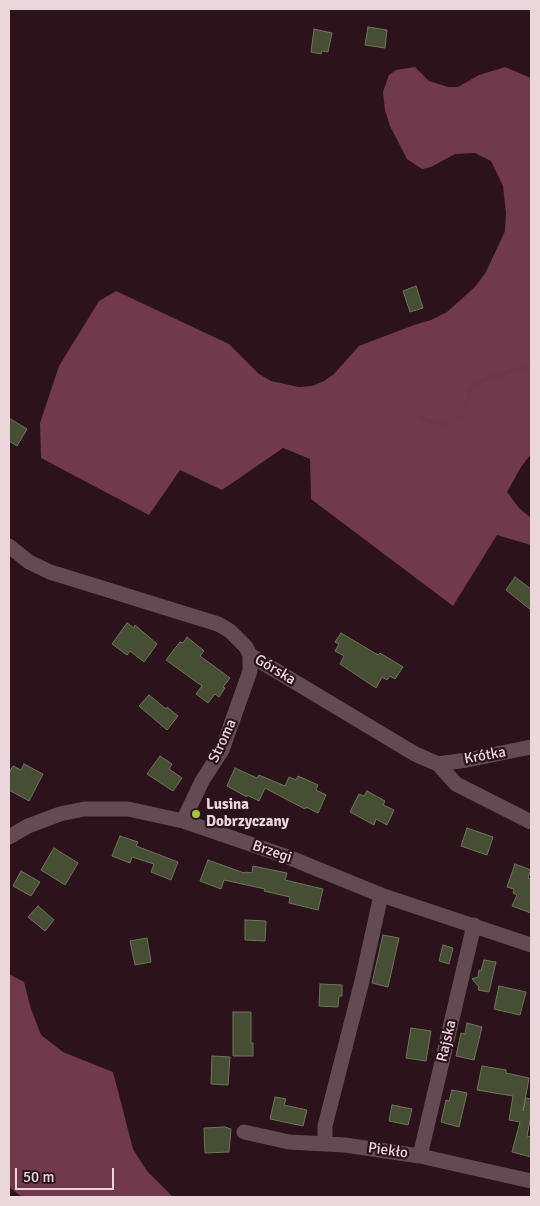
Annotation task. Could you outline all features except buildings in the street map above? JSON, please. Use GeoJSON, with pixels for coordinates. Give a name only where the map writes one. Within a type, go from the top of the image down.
{"type":"FeatureCollection","features":[{"type":"Feature","properties":{"kind":"street","name":"Górska"},"geometry":{"type":"LineString","coordinates":[[9,546],[29,562],[50,572],[218,624],[230,631],[246,647],[250,655],[415,754],[438,764],[456,784],[531,822]]}},
{"type":"Feature","properties":{"kind":"street","name":"Stroma"},"geometry":{"type":"LineString","coordinates":[[183,822],[202,781],[222,750],[250,671],[250,655]]}},
{"type":"Feature","properties":{"kind":"street","name":"Krótka"},"geometry":{"type":"LineString","coordinates":[[438,764],[531,747]]}},
{"type":"Feature","properties":{"kind":"street","name":"Brzegi"},"geometry":{"type":"LineString","coordinates":[[9,837],[28,826],[60,814],[84,809],[128,809],[183,822],[288,856],[381,895],[531,945]]}},
{"type":"Feature","properties":{"kind":"street"},"geometry":{"type":"LineString","coordinates":[[325,1144],[325,1126],[362,981],[381,895]]}},
{"type":"Feature","properties":{"kind":"street","name":"Rajska"},"geometry":{"type":"LineString","coordinates":[[420,1156],[474,925]]}},
{"type":"Feature","properties":{"kind":"street","name":"Piekło"},"geometry":{"type":"LineString","coordinates":[[244,1132],[289,1142],[345,1145],[420,1156],[531,1181]]}},
{"type":"Feature","properties":{"kind":"shaded area"},"geometry":{"type":"Polygon","coordinates":[[[415,67],[429,81],[448,87],[458,87],[479,75],[505,67],[531,78],[531,454],[521,467],[507,492],[519,508],[531,518],[531,545],[497,535],[453,606],[311,499],[310,459],[283,448],[222,490],[180,470],[149,515],[41,458],[40,423],[59,366],[99,301],[116,291],[229,344],[259,374],[271,381],[299,387],[312,386],[324,381],[334,374],[359,346],[431,320],[447,312],[475,287],[486,272],[505,231],[506,213],[503,186],[491,161],[475,153],[455,154],[431,167],[422,169],[407,159],[390,126],[385,110],[383,92],[389,75],[396,70],[415,67]]]}},
{"type":"Feature","properties":{"kind":"shaded area"},"geometry":{"type":"Polygon","coordinates":[[[9,974],[24,982],[31,1009],[41,1035],[63,1052],[113,1072],[133,1149],[147,1171],[173,1197],[22,1197],[9,1187],[9,974]]]}},
{"type":"Feature","properties":{"kind":"waterway"},"geometry":{"type":"LineString","coordinates":[[422,418],[432,423],[444,425],[459,415],[466,405],[471,390],[484,380],[531,365]]}},
{"type":"Feature","properties":{"kind":"place","name":"Lusina Dobrzyczany"},"geometry":{"type":"Point","coordinates":[196,814]}}]}
